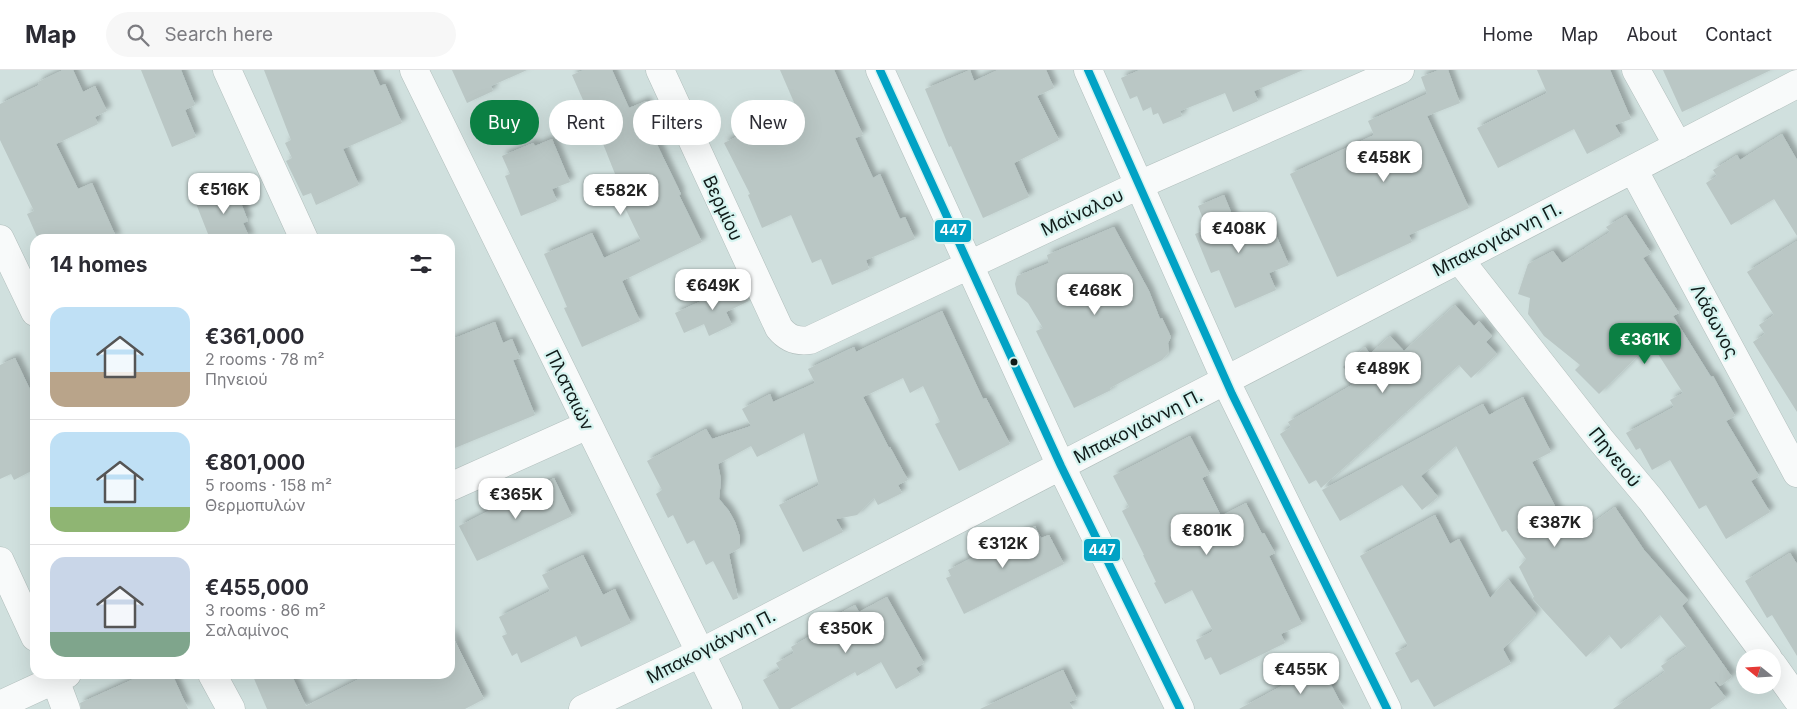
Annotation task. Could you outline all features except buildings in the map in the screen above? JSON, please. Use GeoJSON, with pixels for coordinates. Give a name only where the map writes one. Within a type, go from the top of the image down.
{"type":"FeatureCollection","features":[{"type":"Feature","properties":{"kind":"street"},"geometry":{"type":"LineString","coordinates":[[227,70],[302,234]]}},
{"type":"Feature","properties":{"kind":"street","name":"Πλαταιών"},"geometry":{"type":"LineString","coordinates":[[414,70],[728,709]]}},
{"type":"Feature","properties":{"kind":"street","name":"Βερμίου"},"geometry":{"type":"LineString","coordinates":[[660,70],[779,328],[784,335],[794,340]]}},
{"type":"Feature","properties":{"kind":"street"},"geometry":{"type":"LineString","coordinates":[[880,70],[1061,466],[1180,709]]}},
{"type":"Feature","properties":{"kind":"street"},"geometry":{"type":"LineString","coordinates":[[1088,70],[1226,380],[1388,709]]}},
{"type":"Feature","properties":{"kind":"street","name":"Μαίναλου"},"geometry":{"type":"LineString","coordinates":[[794,340],[810,340],[1139,185],[1400,70]]}},
{"type":"Feature","properties":{"kind":"street"},"geometry":{"type":"LineString","coordinates":[[1636,70],[1678,146]]}},
{"type":"Feature","properties":{"kind":"street","name":"Μπακογιάννη Π."},"geometry":{"type":"LineString","coordinates":[[583,709],[700,654],[1797,84]]}},
{"type":"Feature","properties":{"kind":"street","name":"Λάδωνος"},"geometry":{"type":"LineString","coordinates":[[1633,169],[1797,473]]}},
{"type":"Feature","properties":{"kind":"street"},"geometry":{"type":"LineString","coordinates":[[0,239],[30,302]]}},
{"type":"Feature","properties":{"kind":"street","name":"Πηνειού"},"geometry":{"type":"LineString","coordinates":[[1459,259],[1600,440],[1650,500],[1761,649]]}},
{"type":"Feature","properties":{"kind":"street"},"geometry":{"type":"LineString","coordinates":[[455,485],[588,425]]}},
{"type":"Feature","properties":{"kind":"street"},"geometry":{"type":"LineString","coordinates":[[0,561],[30,625]]}},
{"type":"Feature","properties":{"kind":"street"},"geometry":{"type":"LineString","coordinates":[[1781,677],[1797,699]]}},
{"type":"Feature","properties":{"kind":"street"},"geometry":{"type":"LineString","coordinates":[[0,705],[53,679]]}},
{"type":"Feature","properties":{"kind":"street"},"geometry":{"type":"LineString","coordinates":[[60,679],[66,709]]}},
{"type":"Feature","properties":{"kind":"street"},"geometry":{"type":"LineString","coordinates":[[214,679],[226,707]]}},
{"type":"Feature","properties":{"kind":"transit line","name":"447"},"geometry":{"type":"LineString","coordinates":[[880,70],[1061,466],[1180,709]]}},
{"type":"Feature","properties":{"kind":"transit line","name":"447"},"geometry":{"type":"LineString","coordinates":[[1088,70],[1232,394],[1387,709]]}}]}
